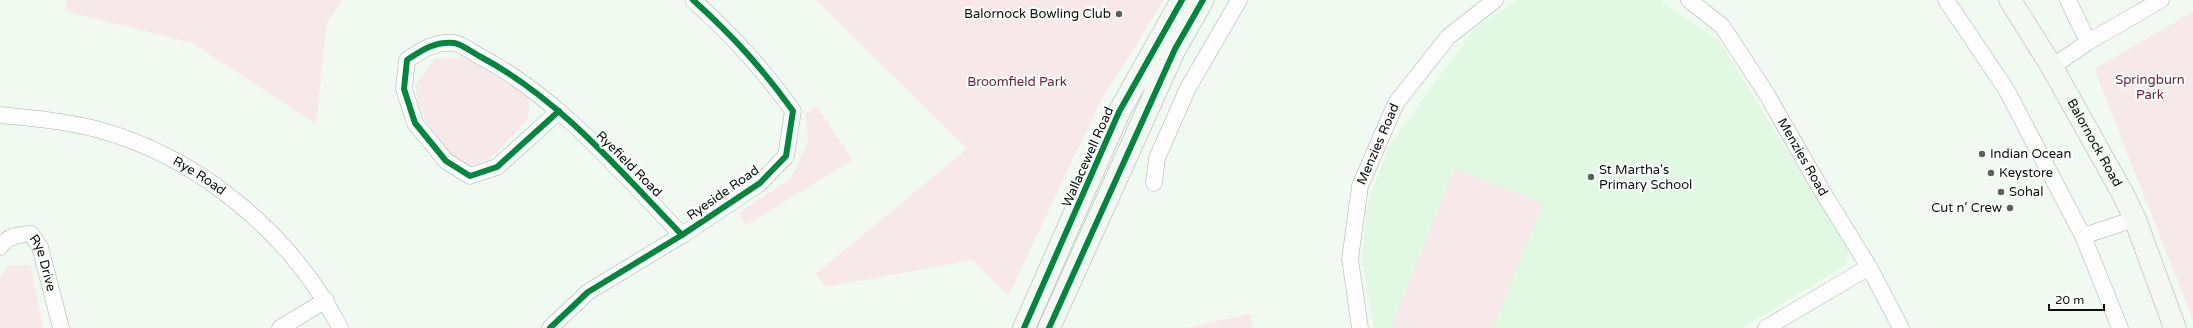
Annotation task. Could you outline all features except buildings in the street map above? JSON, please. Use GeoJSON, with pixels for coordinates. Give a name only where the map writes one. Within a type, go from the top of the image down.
{"type":"FeatureCollection","features":[{"type":"Feature","properties":{"kind":"street","name":"Ryeside Road"},"geometry":{"type":"LineString","coordinates":[[550,328],[588,292],[682,235],[760,183],[786,156],[793,111],[765,72],[731,34],[693,0]]}},
{"type":"Feature","properties":{"kind":"street","name":"Wallacewell Road"},"geometry":{"type":"LineString","coordinates":[[1024,328],[1119,112],[1182,0]]}},
{"type":"Feature","properties":{"kind":"street"},"geometry":{"type":"LineString","coordinates":[[1049,328],[1175,49],[1203,0]]}},
{"type":"Feature","properties":{"kind":"street"},"geometry":{"type":"LineString","coordinates":[[1154,183],[1157,158],[1188,88],[1239,0]]}},
{"type":"Feature","properties":{"kind":"street","name":"Menzies Road"},"geometry":{"type":"LineString","coordinates":[[1360,328],[1350,259],[1360,186],[1396,104],[1448,37],[1495,0]]}},
{"type":"Feature","properties":{"kind":"street","name":"Menzies Road"},"geometry":{"type":"LineString","coordinates":[[1689,0],[1722,26],[1766,93],[1822,191],[1869,267],[1901,328]]}},
{"type":"Feature","properties":{"kind":"street"},"geometry":{"type":"LineString","coordinates":[[1946,0],[2006,89],[2083,236],[2120,328]]}},
{"type":"Feature","properties":{"kind":"street","name":"Balornock Road"},"geometry":{"type":"LineString","coordinates":[[2010,0],[2052,67],[2135,219],[2175,328]]}},
{"type":"Feature","properties":{"kind":"street"},"geometry":{"type":"LineString","coordinates":[[2068,0],[2088,42]]}},
{"type":"Feature","properties":{"kind":"street"},"geometry":{"type":"LineString","coordinates":[[2052,67],[2088,42],[2161,0]]}},
{"type":"Feature","properties":{"kind":"street","name":"Ryefield Road"},"geometry":{"type":"LineString","coordinates":[[559,111],[497,167],[470,176],[446,161],[415,123],[404,89],[407,60],[432,44],[455,43],[508,71],[559,111],[682,235]]}},
{"type":"Feature","properties":{"kind":"street","name":"Rye Road"},"geometry":{"type":"LineString","coordinates":[[0,115],[53,120],[97,129],[134,142],[172,160],[240,205],[274,234],[300,264],[326,300],[340,328]]}},
{"type":"Feature","properties":{"kind":"street"},"geometry":{"type":"LineString","coordinates":[[2083,236],[2135,219]]}},
{"type":"Feature","properties":{"kind":"street","name":"Rye Drive"},"geometry":{"type":"LineString","coordinates":[[0,247],[3,243],[18,234],[31,234],[40,246],[61,328]]}},
{"type":"Feature","properties":{"kind":"street"},"geometry":{"type":"LineString","coordinates":[[1766,328],[1869,267]]}},
{"type":"Feature","properties":{"kind":"street"},"geometry":{"type":"LineString","coordinates":[[280,328],[326,300]]}},
{"type":"Feature","properties":{"kind":"shaded area","name":"St Martha's Primary School"},"geometry":{"type":"Polygon","coordinates":[[[1518,0],[1660,0],[1719,41],[1849,250],[1846,265],[1742,328],[1374,328],[1362,260],[1366,208],[1389,146],[1475,28],[1518,0]]]}},
{"type":"Feature","properties":{"kind":"green space"},"geometry":{"type":"Polygon","coordinates":[[[67,0],[343,0],[327,22],[316,124],[192,43],[65,11],[67,0]]]}},
{"type":"Feature","properties":{"kind":"green space","name":"Broomfield Park"},"geometry":{"type":"Polygon","coordinates":[[[816,0],[1164,0],[1100,102],[1008,296],[973,260],[826,287],[816,274],[967,149],[816,0]]]}},
{"type":"Feature","properties":{"kind":"green space","name":"Springburn Park"},"geometry":{"type":"Polygon","coordinates":[[[2193,12],[2193,320],[2096,73],[2096,68],[2193,12]]]}},
{"type":"Feature","properties":{"kind":"green space"},"geometry":{"type":"Polygon","coordinates":[[[464,57],[529,97],[528,119],[489,160],[469,165],[450,157],[420,111],[415,85],[434,59],[464,57]]]}},
{"type":"Feature","properties":{"kind":"green space"},"geometry":{"type":"Polygon","coordinates":[[[817,106],[853,160],[746,225],[739,213],[791,178],[808,142],[805,114],[817,106]]]}},
{"type":"Feature","properties":{"kind":"green space"},"geometry":{"type":"Polygon","coordinates":[[[1455,168],[1543,203],[1493,328],[1391,328],[1455,168]]]}},
{"type":"Feature","properties":{"kind":"green space"},"geometry":{"type":"Polygon","coordinates":[[[8,265],[31,265],[43,328],[0,328],[0,277],[8,265]]]}},
{"type":"Feature","properties":{"kind":"green space"},"geometry":{"type":"Polygon","coordinates":[[[1250,314],[1253,328],[1186,328],[1250,314]]]}},
{"type":"Feature","properties":{"kind":"cycle path"},"geometry":{"type":"LineString","coordinates":[[550,328],[588,292],[682,235],[760,183],[786,156],[793,111],[746,53],[721,26],[693,0]]}},
{"type":"Feature","properties":{"kind":"cycle path"},"geometry":{"type":"LineString","coordinates":[[1024,328],[1119,112],[1182,0]]}},
{"type":"Feature","properties":{"kind":"cycle path"},"geometry":{"type":"LineString","coordinates":[[1049,328],[1175,49],[1203,0]]}},
{"type":"Feature","properties":{"kind":"cycle path"},"geometry":{"type":"LineString","coordinates":[[559,111],[497,167],[470,176],[446,161],[415,123],[404,89],[407,60],[423,50],[435,45],[441,43],[454,43],[464,47],[510,74],[537,94],[563,115],[588,138],[682,235]]}},
{"type":"Feature","properties":{"kind":"place","name":"Balornock Bowling Club"},"geometry":{"type":"Point","coordinates":[1119,14]}},
{"type":"Feature","properties":{"kind":"place","name":"Indian Ocean"},"geometry":{"type":"Point","coordinates":[1982,154]}},
{"type":"Feature","properties":{"kind":"place","name":"Keystore"},"geometry":{"type":"Point","coordinates":[1991,173]}},
{"type":"Feature","properties":{"kind":"place","name":"St Martha's Primary School"},"geometry":{"type":"Point","coordinates":[1591,177]}},
{"type":"Feature","properties":{"kind":"place","name":"Sohal"},"geometry":{"type":"Point","coordinates":[2001,192]}},
{"type":"Feature","properties":{"kind":"place","name":"Cut n' Crew"},"geometry":{"type":"Point","coordinates":[2010,208]}}]}
